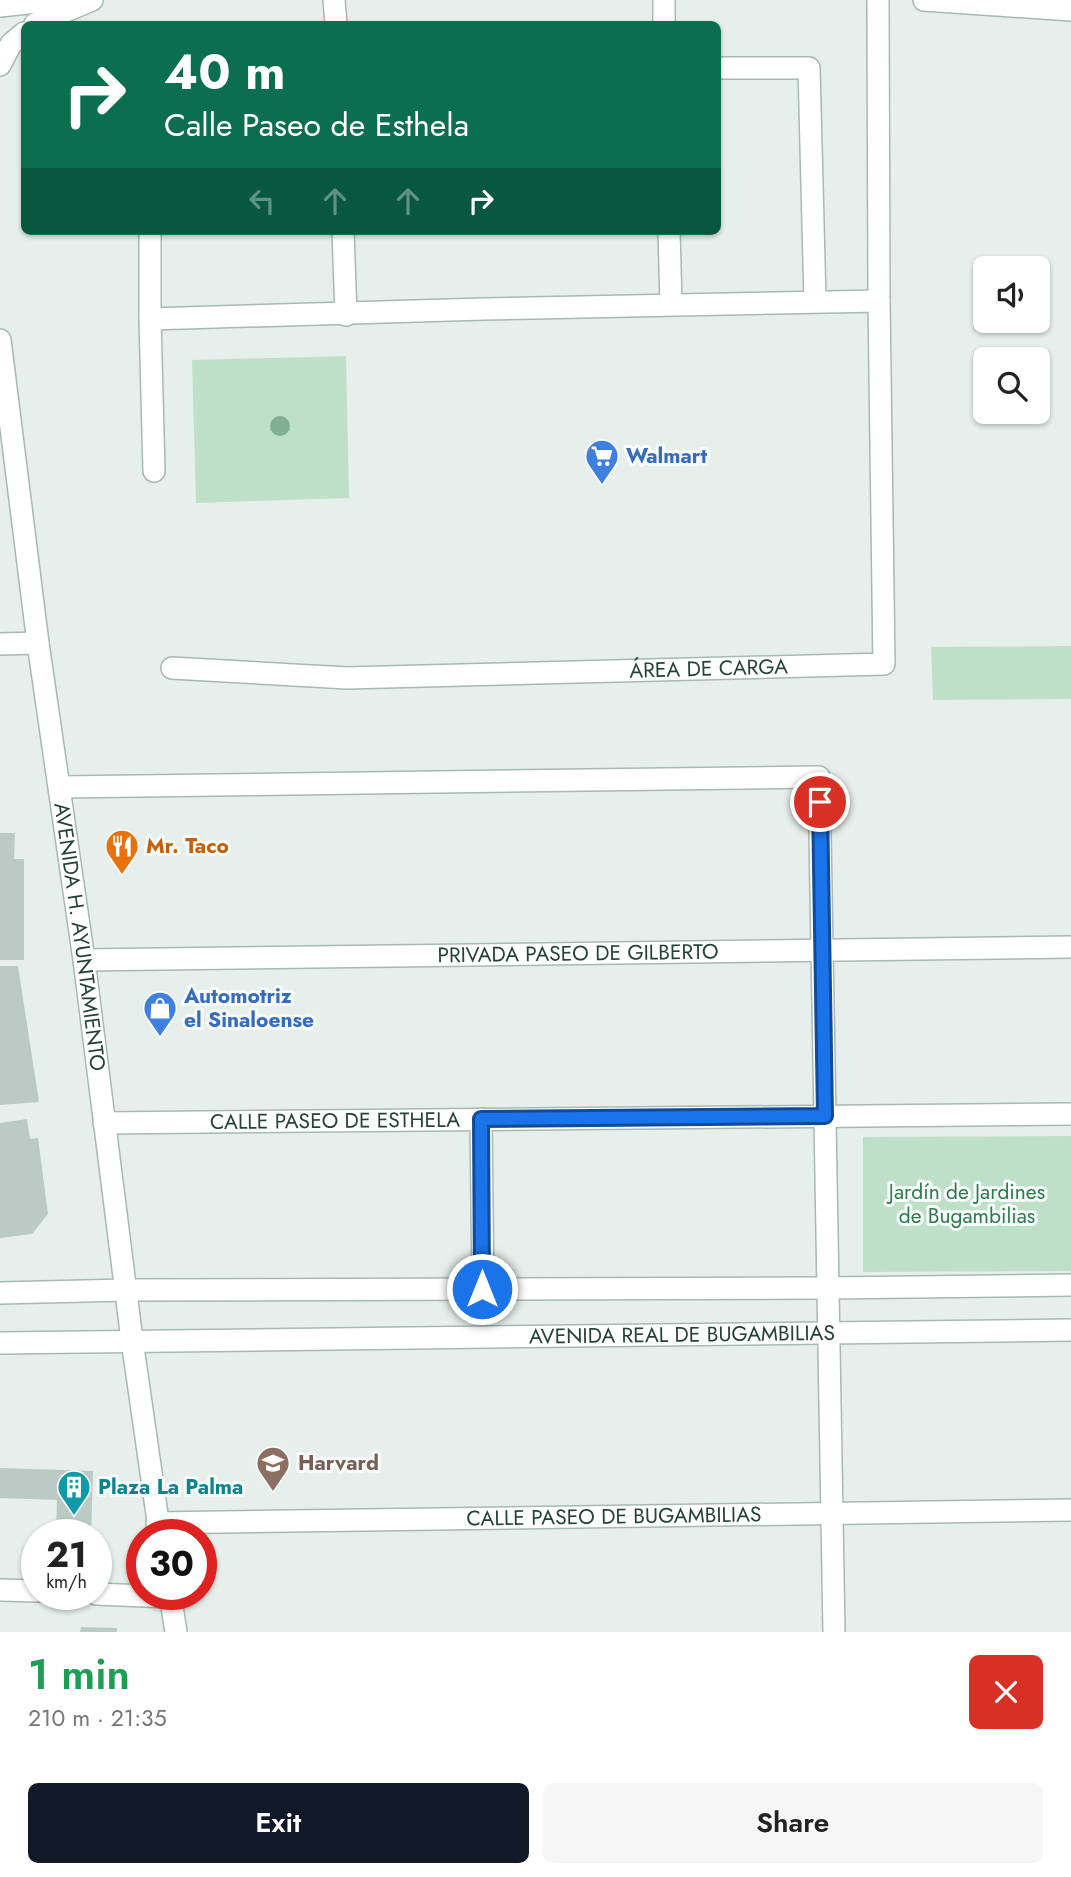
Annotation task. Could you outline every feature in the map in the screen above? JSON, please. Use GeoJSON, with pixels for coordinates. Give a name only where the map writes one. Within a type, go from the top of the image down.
{"type":"FeatureCollection","features":[{"type":"Feature","properties":{"kind":"street"},"geometry":{"type":"LineString","coordinates":[[0,6],[55,0]]}},
{"type":"Feature","properties":{"kind":"street"},"geometry":{"type":"LineString","coordinates":[[42,21],[92,0]]}},
{"type":"Feature","properties":{"kind":"street"},"geometry":{"type":"LineString","coordinates":[[334,0],[335,21]]}},
{"type":"Feature","properties":{"kind":"street"},"geometry":{"type":"LineString","coordinates":[[664,0],[664,21]]}},
{"type":"Feature","properties":{"kind":"street"},"geometry":{"type":"LineString","coordinates":[[150,319],[671,304],[879,301],[878,0]]}},
{"type":"Feature","properties":{"kind":"street"},"geometry":{"type":"LineString","coordinates":[[924,0],[1071,10]]}},
{"type":"Feature","properties":{"kind":"street"},"geometry":{"type":"LineString","coordinates":[[0,65],[11,44],[21,36]]}},
{"type":"Feature","properties":{"kind":"street"},"geometry":{"type":"LineString","coordinates":[[721,68],[809,68],[815,301]]}},
{"type":"Feature","properties":{"kind":"street"},"geometry":{"type":"LineString","coordinates":[[150,235],[154,471]]}},
{"type":"Feature","properties":{"kind":"street"},"geometry":{"type":"LineString","coordinates":[[343,235],[346,315]]}},
{"type":"Feature","properties":{"kind":"street"},"geometry":{"type":"LineString","coordinates":[[669,235],[671,304]]}},
{"type":"Feature","properties":{"kind":"street","name":"ÁREA DE CARGA"},"geometry":{"type":"LineString","coordinates":[[172,668],[347,678],[884,664],[879,301]]}},
{"type":"Feature","properties":{"kind":"street","name":"AVENIDA H. AYUNTAMIENTO"},"geometry":{"type":"LineString","coordinates":[[0,340],[38,643],[84,960],[157,1519]]}},
{"type":"Feature","properties":{"kind":"street"},"geometry":{"type":"LineString","coordinates":[[0,644],[38,643]]}},
{"type":"Feature","properties":{"kind":"street"},"geometry":{"type":"LineString","coordinates":[[60,787],[819,777],[834,1632]]}},
{"type":"Feature","properties":{"kind":"street","name":"PRIVADA PASEO DE GILBERTO"},"geometry":{"type":"LineString","coordinates":[[84,960],[1071,947]]}},
{"type":"Feature","properties":{"kind":"street","name":"CALLE PASEO DE ESTHELA"},"geometry":{"type":"LineString","coordinates":[[104,1123],[1071,1114]]}},
{"type":"Feature","properties":{"kind":"street"},"geometry":{"type":"LineString","coordinates":[[481,1119],[482,1289]]}},
{"type":"Feature","properties":{"kind":"street","name":"AVENIDA REAL DE BUGAMBILIAS"},"geometry":{"type":"LineString","coordinates":[[0,1293],[1071,1285]]}},
{"type":"Feature","properties":{"kind":"street","name":"AVENIDA REAL DE BUGAMBILIAS"},"geometry":{"type":"LineString","coordinates":[[0,1343],[1071,1330]]}},
{"type":"Feature","properties":{"kind":"street","name":"CALLE PASEO DE BUGAMBILIAS"},"geometry":{"type":"LineString","coordinates":[[217,1528],[1071,1510]]}},
{"type":"Feature","properties":{"kind":"street"},"geometry":{"type":"LineString","coordinates":[[0,1590],[21,1591]]}},
{"type":"Feature","properties":{"kind":"street"},"geometry":{"type":"LineString","coordinates":[[172,1610],[176,1632]]}},
{"type":"Feature","properties":{"kind":"green space"},"geometry":{"type":"Polygon","coordinates":[[[346,356],[349,498],[196,503],[192,360],[346,356]]]}},
{"type":"Feature","properties":{"kind":"green space"},"geometry":{"type":"Polygon","coordinates":[[[1071,646],[1071,699],[933,700],[931,647],[1071,646]]]}},
{"type":"Feature","properties":{"kind":"green space","name":"Jardín de Jardines de Bugambilias"},"geometry":{"type":"Polygon","coordinates":[[[1071,1136],[1071,1271],[863,1272],[863,1137],[1071,1136]]]}},
{"type":"Feature","properties":{"kind":"building"},"geometry":{"type":"Polygon","coordinates":[[[0,833],[15,833],[14,859],[24,859],[24,960],[0,960],[0,833]]]}},
{"type":"Feature","properties":{"kind":"building"},"geometry":{"type":"Polygon","coordinates":[[[0,966],[18,966],[39,1102],[0,1105],[0,966]]]}},
{"type":"Feature","properties":{"kind":"building"},"geometry":{"type":"Polygon","coordinates":[[[27,1119],[30,1139],[38,1138],[48,1214],[32,1234],[0,1238],[0,1123],[27,1119]]]}},
{"type":"Feature","properties":{"kind":"building","name":"Plaza La Palma"},"geometry":{"type":"Polygon","coordinates":[[[0,1468],[93,1471],[92,1519],[56,1519],[57,1500],[0,1498],[0,1468]]]}},
{"type":"Feature","properties":{"kind":"building"},"geometry":{"type":"Polygon","coordinates":[[[81,1627],[117,1628],[117,1632],[80,1632],[81,1627]]]}},
{"type":"Feature","properties":{"kind":"place","name":"Walmart"},"geometry":{"type":"Point","coordinates":[602,486]}},
{"type":"Feature","properties":{"kind":"place","name":"Mr. Taco"},"geometry":{"type":"Point","coordinates":[122,876]}},
{"type":"Feature","properties":{"kind":"place","name":"Automotriz el Sinaloense"},"geometry":{"type":"Point","coordinates":[160,1038]}},
{"type":"Feature","properties":{"kind":"place","name":"Harvard"},"geometry":{"type":"Point","coordinates":[273,1493]}},
{"type":"Feature","properties":{"kind":"place","name":"Plaza La Palma"},"geometry":{"type":"Point","coordinates":[74,1517]}},
{"type":"Feature","properties":{"kind":"route"},"geometry":{"type":"LineString","coordinates":[[482,1289],[481,1119],[825,1116],[820,802]]}}]}
